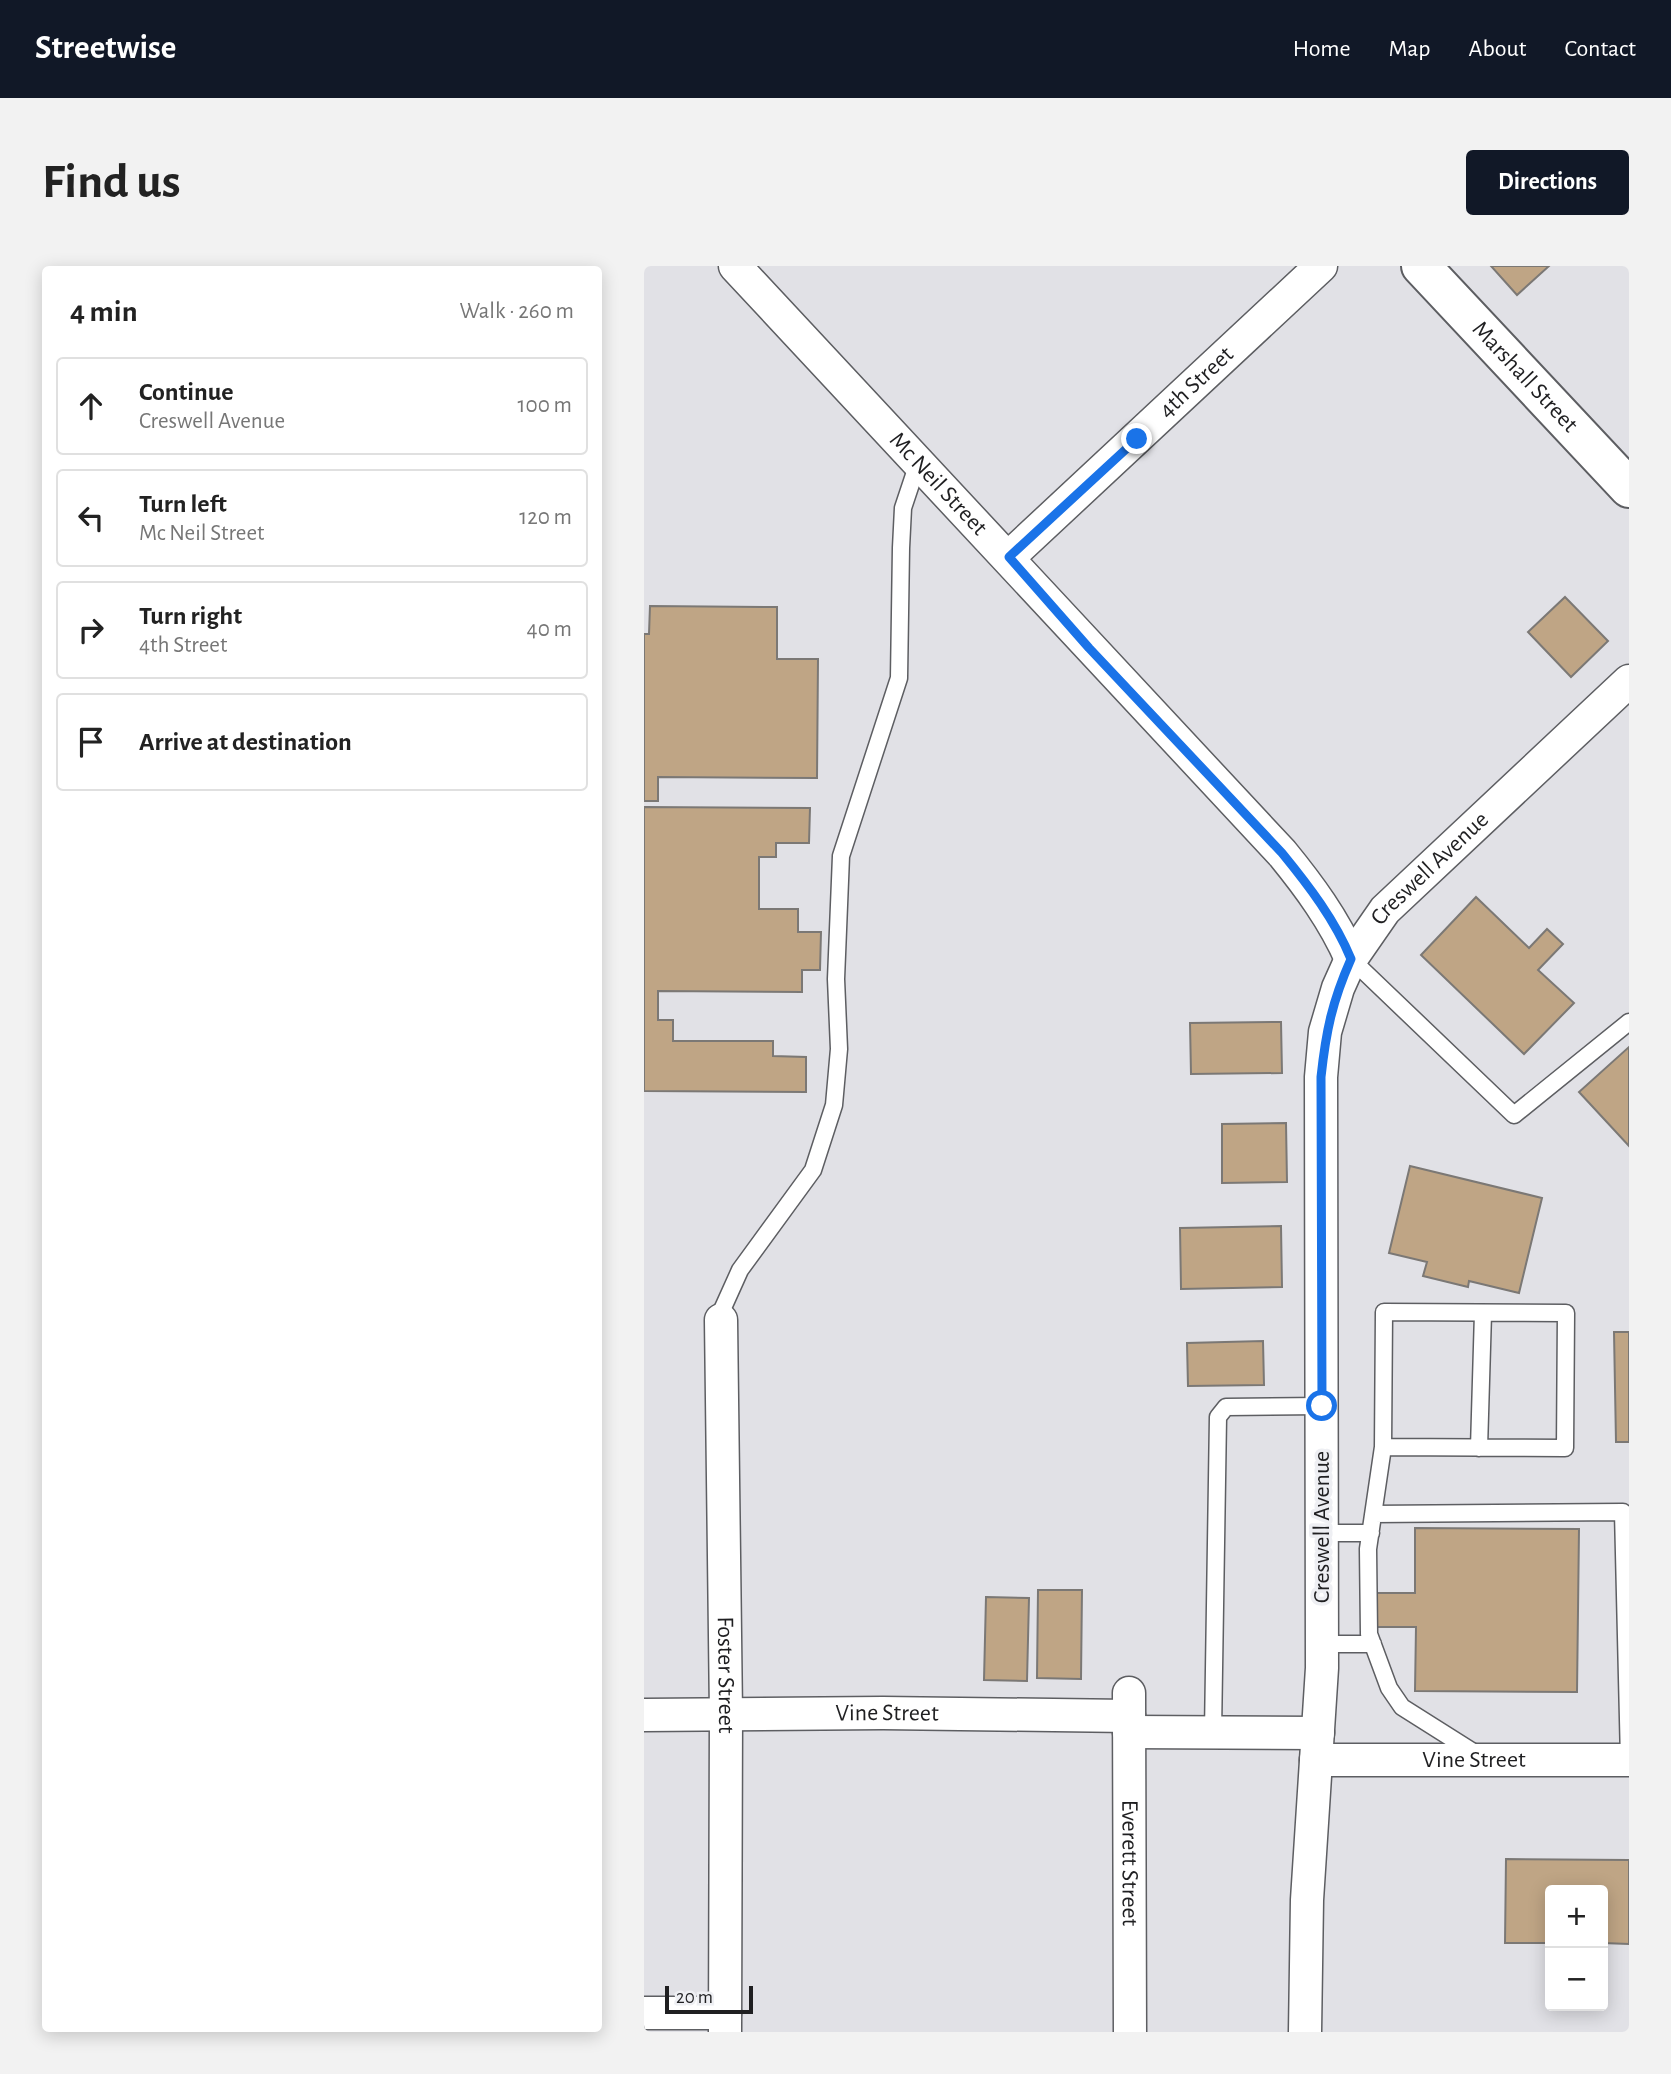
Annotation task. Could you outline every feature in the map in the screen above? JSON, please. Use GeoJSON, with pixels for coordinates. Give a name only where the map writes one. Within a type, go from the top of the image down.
{"type":"FeatureCollection","features":[{"type":"Feature","properties":{"kind":"street","name":"Mc Neil Street"},"geometry":{"type":"LineString","coordinates":[[735,266],[1282,853],[1316,896],[1341,935],[1351,959]]}},
{"type":"Feature","properties":{"kind":"street","name":"4th Street"},"geometry":{"type":"LineString","coordinates":[[1009,557],[1321,266]]}},
{"type":"Feature","properties":{"kind":"street","name":"Marshall Street"},"geometry":{"type":"LineString","coordinates":[[1421,266],[1629,488]]}},
{"type":"Feature","properties":{"kind":"street","name":"Creswell Avenue"},"geometry":{"type":"LineString","coordinates":[[1305,2032],[1307,1900],[1322,1644],[1321,1077],[1325,1032],[1338,988],[1351,959],[1379,918],[1400,895],[1629,681]]}},
{"type":"Feature","properties":{"kind":"street","name":"Foster Street"},"geometry":{"type":"LineString","coordinates":[[721,1320],[726,1714],[725,2023]]}},
{"type":"Feature","properties":{"kind":"street","name":"Vine Street"},"geometry":{"type":"LineString","coordinates":[[644,1715],[1129,1714],[1213,1732],[1317,1747],[1486,1760],[1629,1760]]}},
{"type":"Feature","properties":{"kind":"street","name":"Everett Street"},"geometry":{"type":"LineString","coordinates":[[1129,1714],[1130,2032]]}},
{"type":"Feature","properties":{"kind":"street"},"geometry":{"type":"LineString","coordinates":[[644,2013],[725,2023]]}},
{"type":"Feature","properties":{"kind":"lane"},"geometry":{"type":"LineString","coordinates":[[721,1320],[722,1310],[740,1270],[813,1170],[834,1105],[839,1049],[836,979],[841,856],[899,678],[903,508],[918,463]]}},
{"type":"Feature","properties":{"kind":"lane"},"geometry":{"type":"LineString","coordinates":[[1351,959],[1514,1115],[1629,1022]]}},
{"type":"Feature","properties":{"kind":"lane"},"geometry":{"type":"LineString","coordinates":[[1383,1447],[1565,1448],[1566,1314],[1384,1312],[1383,1447],[1368,1549],[1369,1634],[1389,1688],[1402,1707],[1486,1760]]}},
{"type":"Feature","properties":{"kind":"lane"},"geometry":{"type":"LineString","coordinates":[[1479,1448],[1483,1313]]}},
{"type":"Feature","properties":{"kind":"lane"},"geometry":{"type":"LineString","coordinates":[[1213,1732],[1218,1417],[1226,1407],[1322,1406]]}},
{"type":"Feature","properties":{"kind":"lane"},"geometry":{"type":"LineString","coordinates":[[1373,1514],[1623,1512],[1629,1760]]}},
{"type":"Feature","properties":{"kind":"lane"},"geometry":{"type":"LineString","coordinates":[[1322,1533],[1371,1533]]}},
{"type":"Feature","properties":{"kind":"lane"},"geometry":{"type":"LineString","coordinates":[[1322,1644],[1373,1644]]}},
{"type":"Feature","properties":{"kind":"building"},"geometry":{"type":"Polygon","coordinates":[[[1491,266],[1549,266],[1517,295],[1491,266]]]}},
{"type":"Feature","properties":{"kind":"building"},"geometry":{"type":"Polygon","coordinates":[[[1565,597],[1608,641],[1571,677],[1528,632],[1565,597]]]}},
{"type":"Feature","properties":{"kind":"building"},"geometry":{"type":"Polygon","coordinates":[[[650,606],[777,607],[777,659],[818,659],[817,778],[658,777],[658,801],[644,801],[644,634],[649,634],[650,606]]]}},
{"type":"Feature","properties":{"kind":"building"},"geometry":{"type":"Polygon","coordinates":[[[644,807],[810,808],[809,843],[776,843],[776,857],[759,857],[759,909],[798,909],[798,932],[821,932],[820,970],[802,970],[802,992],[658,991],[658,1020],[673,1020],[673,1041],[773,1041],[773,1056],[806,1057],[806,1092],[644,1091],[644,807]]]}},
{"type":"Feature","properties":{"kind":"building"},"geometry":{"type":"Polygon","coordinates":[[[1476,897],[1529,948],[1547,929],[1563,944],[1538,970],[1574,1003],[1524,1054],[1421,955],[1476,897]]]}},
{"type":"Feature","properties":{"kind":"building"},"geometry":{"type":"Polygon","coordinates":[[[1281,1022],[1282,1073],[1191,1074],[1190,1023],[1281,1022]]]}},
{"type":"Feature","properties":{"kind":"building"},"geometry":{"type":"Polygon","coordinates":[[[1629,1047],[1629,1146],[1579,1092],[1629,1047]]]}},
{"type":"Feature","properties":{"kind":"building"},"geometry":{"type":"Polygon","coordinates":[[[1286,1123],[1287,1182],[1222,1183],[1222,1124],[1286,1123]]]}},
{"type":"Feature","properties":{"kind":"building"},"geometry":{"type":"Polygon","coordinates":[[[1410,1166],[1542,1198],[1519,1293],[1469,1281],[1468,1287],[1423,1276],[1427,1262],[1389,1253],[1410,1166]]]}},
{"type":"Feature","properties":{"kind":"building"},"geometry":{"type":"Polygon","coordinates":[[[1281,1226],[1282,1287],[1181,1289],[1180,1228],[1281,1226]]]}},
{"type":"Feature","properties":{"kind":"building"},"geometry":{"type":"Polygon","coordinates":[[[1614,1332],[1629,1332],[1629,1442],[1616,1442],[1614,1332]]]}},
{"type":"Feature","properties":{"kind":"building"},"geometry":{"type":"Polygon","coordinates":[[[1263,1341],[1264,1385],[1188,1386],[1187,1343],[1263,1341]]]}},
{"type":"Feature","properties":{"kind":"building"},"geometry":{"type":"Polygon","coordinates":[[[1415,1528],[1579,1529],[1577,1692],[1415,1691],[1416,1627],[1376,1627],[1377,1593],[1415,1593],[1415,1528]]]}},
{"type":"Feature","properties":{"kind":"building"},"geometry":{"type":"Polygon","coordinates":[[[1038,1590],[1082,1590],[1081,1679],[1037,1678],[1038,1590]]]}},
{"type":"Feature","properties":{"kind":"building"},"geometry":{"type":"Polygon","coordinates":[[[986,1597],[1029,1598],[1027,1681],[984,1680],[986,1597]]]}},
{"type":"Feature","properties":{"kind":"building"},"geometry":{"type":"Polygon","coordinates":[[[1506,1859],[1629,1860],[1629,1944],[1608,1943],[1608,1885],[1545,1885],[1545,1943],[1505,1943],[1506,1859]]]}},
{"type":"Feature","properties":{"kind":"route"},"geometry":{"type":"LineString","coordinates":[[1137,439],[1009,557],[1089,648],[1282,853],[1310,887],[1341,935],[1351,959],[1338,988],[1325,1032],[1321,1077],[1322,1406]]}}]}
